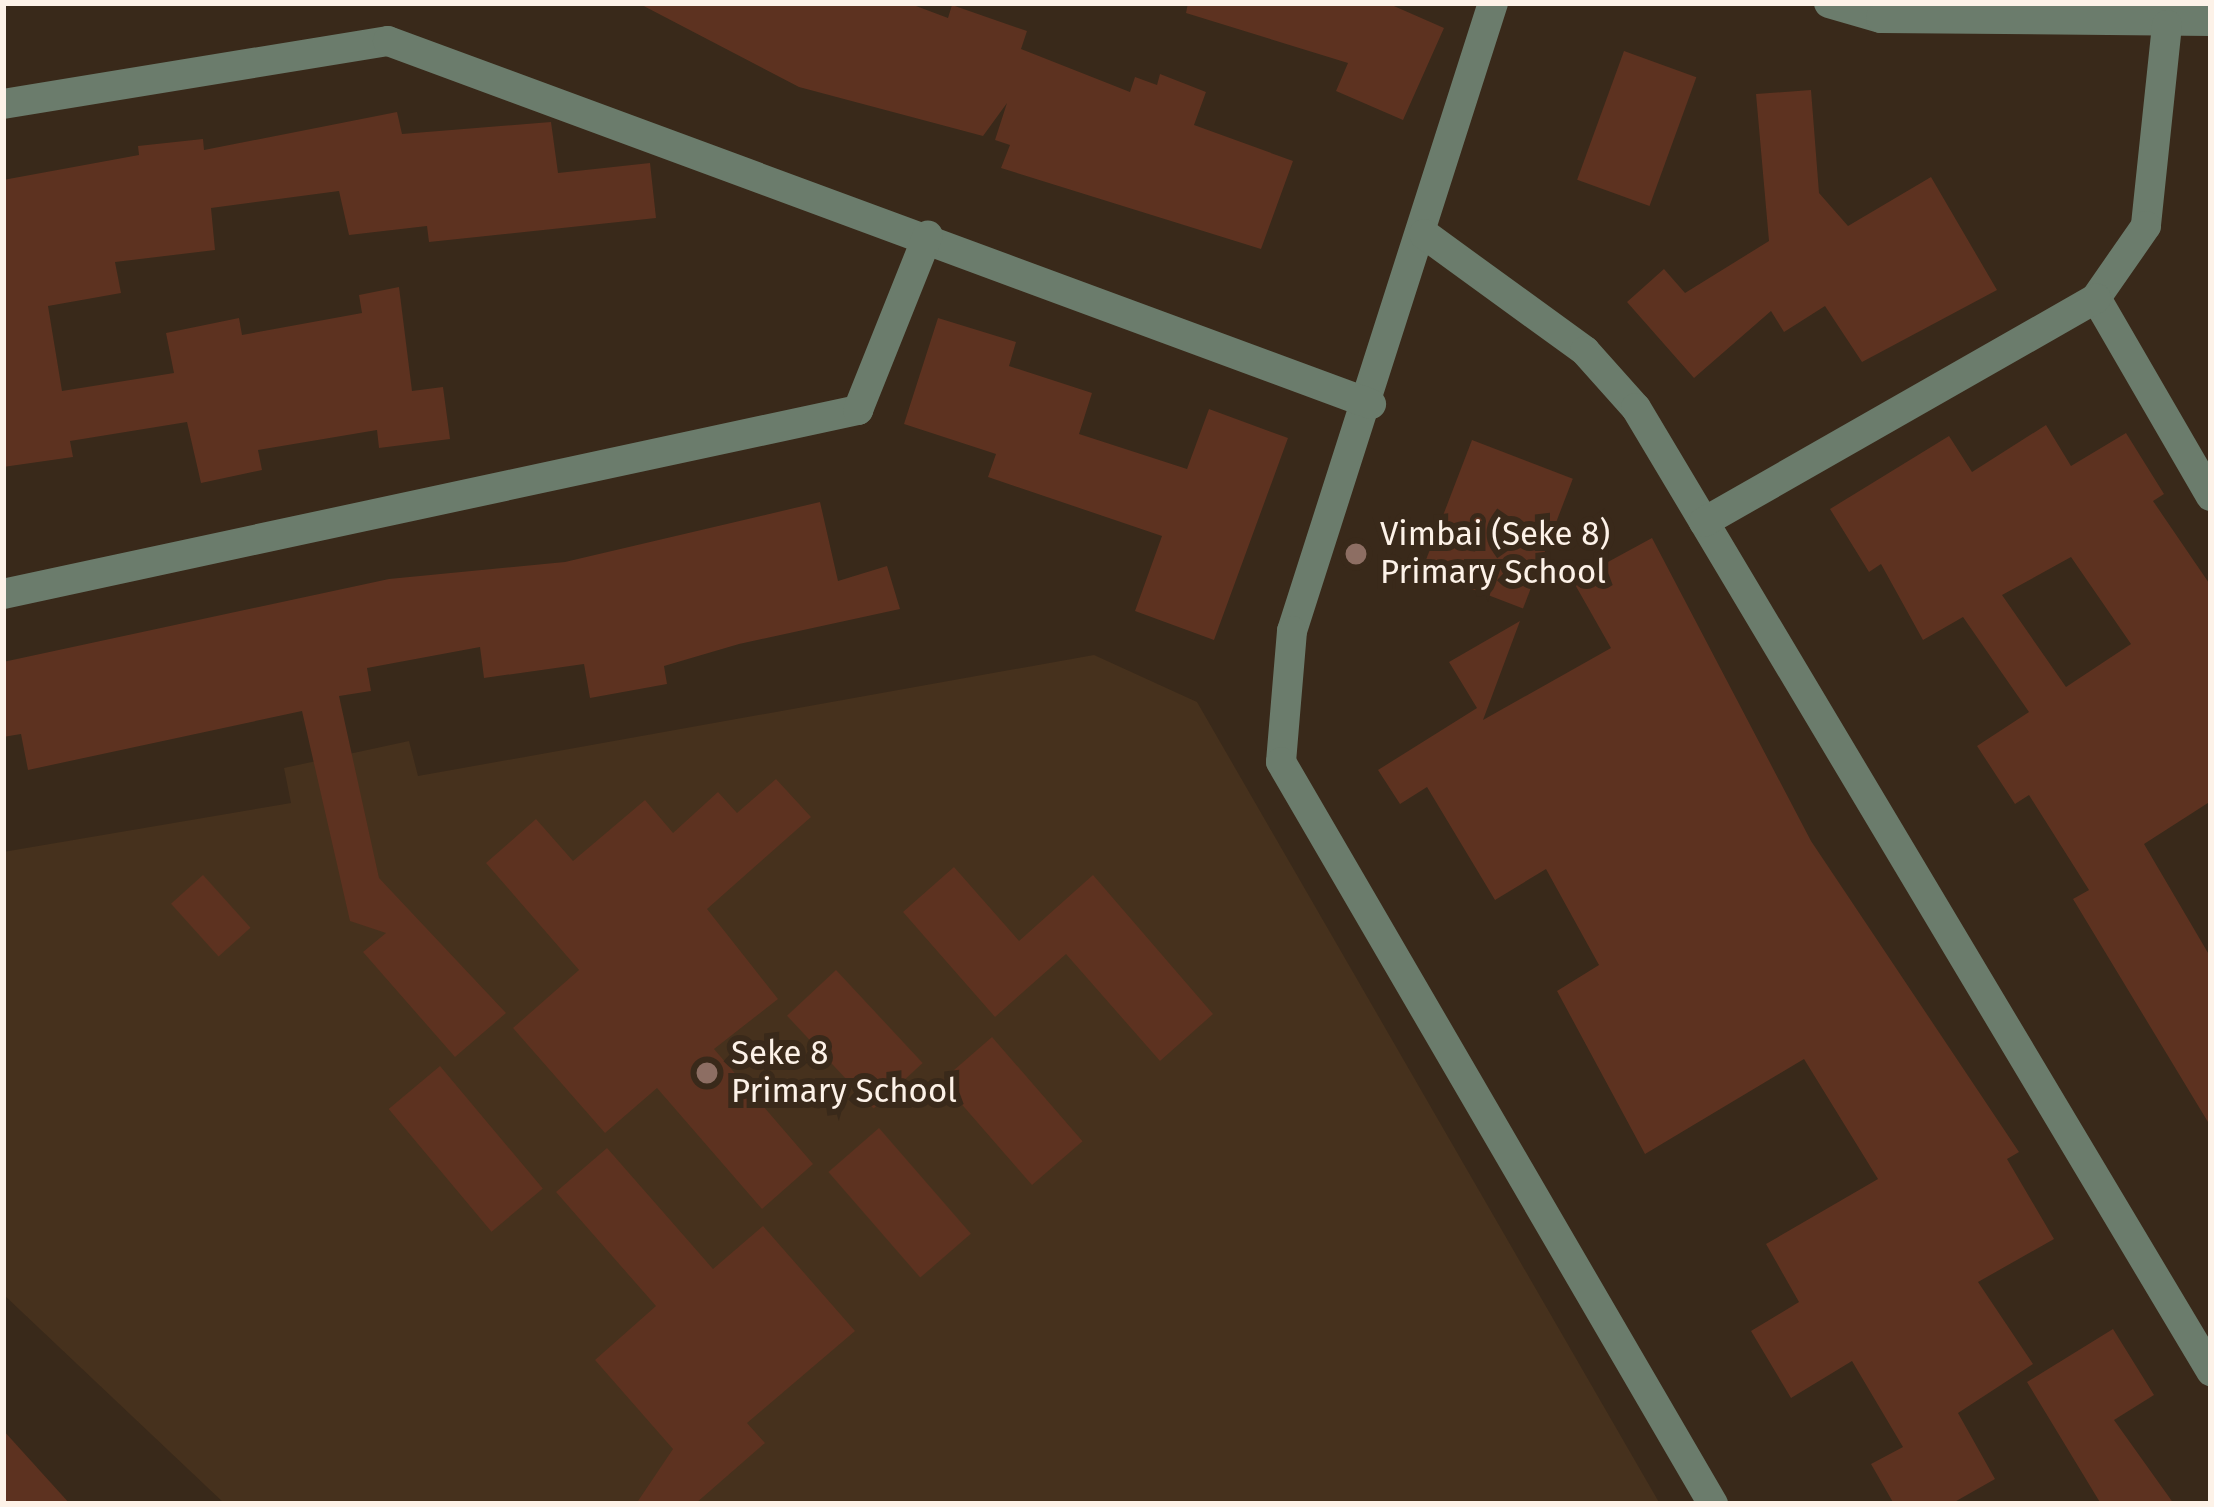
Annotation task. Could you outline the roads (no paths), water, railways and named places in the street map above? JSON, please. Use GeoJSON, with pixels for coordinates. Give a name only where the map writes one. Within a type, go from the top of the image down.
{"type":"FeatureCollection","features":[{"type":"Feature","properties":{"kind":"street"},"geometry":{"type":"LineString","coordinates":[[1493,3],[1371,404],[1292,631],[1281,762],[1713,1504]]}},
{"type":"Feature","properties":{"kind":"street"},"geometry":{"type":"LineString","coordinates":[[1829,3],[1881,18],[2167,25],[2211,21]]}},
{"type":"Feature","properties":{"kind":"street"},"geometry":{"type":"LineString","coordinates":[[1704,522],[2096,298],[2146,226],[2167,25]]}},
{"type":"Feature","properties":{"kind":"street"},"geometry":{"type":"LineString","coordinates":[[3,104],[388,41],[928,235],[1371,404]]}},
{"type":"Feature","properties":{"kind":"street"},"geometry":{"type":"LineString","coordinates":[[1424,234],[1585,351],[1636,408],[2211,1371]]}},
{"type":"Feature","properties":{"kind":"street"},"geometry":{"type":"LineString","coordinates":[[3,594],[858,410],[928,235]]}},
{"type":"Feature","properties":{"kind":"street"},"geometry":{"type":"LineString","coordinates":[[2096,298],[2211,496]]}},
{"type":"Feature","properties":{"kind":"place","name":"Vimbai (Seke 8) Primary School"},"geometry":{"type":"Point","coordinates":[1356,554]}},
{"type":"Feature","properties":{"kind":"place","name":"Seke 8 Primary School"},"geometry":{"type":"Point","coordinates":[707,1073]}}]}
